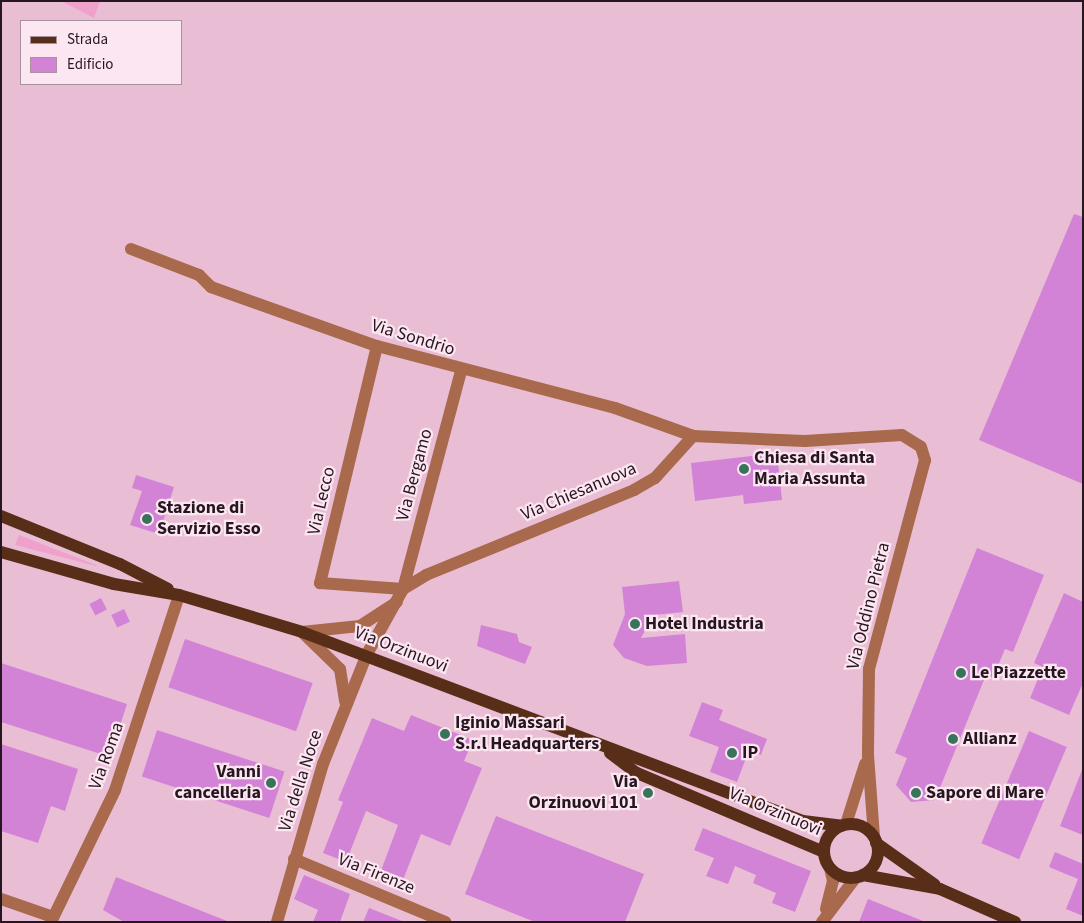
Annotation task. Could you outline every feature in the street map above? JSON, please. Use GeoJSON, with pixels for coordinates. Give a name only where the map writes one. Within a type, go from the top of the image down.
{"type":"FeatureCollection","features":[{"type":"Feature","properties":{"kind":"main road","name":"Via Orzinuovi"},"geometry":{"type":"LineString","coordinates":[[1,516],[120,564],[179,595]]}},
{"type":"Feature","properties":{"kind":"main road","name":"Via Orzinuovi"},"geometry":{"type":"LineString","coordinates":[[1,552],[114,584],[179,595],[302,632],[367,654],[606,750],[644,758],[803,821],[861,826],[875,840],[940,889],[1015,922]]}},
{"type":"Feature","properties":{"kind":"main road","name":"Via Orzinuovi"},"geometry":{"type":"LineString","coordinates":[[606,750],[638,773],[824,852]]}},
{"type":"Feature","properties":{"kind":"main road","name":"Via Orzinuovi"},"geometry":{"type":"LineString","coordinates":[[844,825],[831,833],[824,852],[830,868],[844,877],[859,876],[940,889]]}},
{"type":"Feature","properties":{"kind":"main road"},"geometry":{"type":"LineString","coordinates":[[859,876],[876,860],[875,840]]}},
{"type":"Feature","properties":{"kind":"street","name":"Via Sondrio"},"geometry":{"type":"LineString","coordinates":[[131,249],[198,275],[211,287],[377,346],[461,371],[615,408],[693,436]]}},
{"type":"Feature","properties":{"kind":"street","name":"Via Lecco"},"geometry":{"type":"LineString","coordinates":[[377,346],[320,583],[403,589]]}},
{"type":"Feature","properties":{"kind":"street","name":"Via Bergamo"},"geometry":{"type":"LineString","coordinates":[[403,589],[461,371]]}},
{"type":"Feature","properties":{"kind":"street","name":"Via Oddino Pietra"},"geometry":{"type":"LineString","coordinates":[[693,436],[805,441],[902,435],[921,447],[925,460],[869,669],[868,755],[875,840]]}},
{"type":"Feature","properties":{"kind":"street","name":"Via Chiesanuova"},"geometry":{"type":"LineString","coordinates":[[403,589],[426,574],[634,490],[656,478],[693,436]]}},
{"type":"Feature","properties":{"kind":"street"},"geometry":{"type":"LineString","coordinates":[[367,654],[403,589]]}},
{"type":"Feature","properties":{"kind":"street","name":"Via Roma"},"geometry":{"type":"LineString","coordinates":[[52,919],[115,790],[179,595]]}},
{"type":"Feature","properties":{"kind":"street"},"geometry":{"type":"LineString","coordinates":[[302,632],[360,626],[397,602]]}},
{"type":"Feature","properties":{"kind":"street"},"geometry":{"type":"LineString","coordinates":[[302,632],[340,669],[345,704]]}},
{"type":"Feature","properties":{"kind":"street","name":"Via della Noce"},"geometry":{"type":"LineString","coordinates":[[277,922],[294,859],[345,704],[367,654]]}},
{"type":"Feature","properties":{"kind":"street"},"geometry":{"type":"LineString","coordinates":[[844,825],[868,755]]}},
{"type":"Feature","properties":{"kind":"street","name":"Via Firenze"},"geometry":{"type":"LineString","coordinates":[[294,859],[427,918],[445,922]]}},
{"type":"Feature","properties":{"kind":"street"},"geometry":{"type":"LineString","coordinates":[[823,920],[832,889],[830,868]]}},
{"type":"Feature","properties":{"kind":"street"},"geometry":{"type":"LineString","coordinates":[[823,920],[859,876]]}},
{"type":"Feature","properties":{"kind":"street"},"geometry":{"type":"LineString","coordinates":[[1,899],[52,919]]}},
{"type":"Feature","properties":{"kind":"shaded area"},"geometry":{"type":"Polygon","coordinates":[[[61,1],[100,1],[94,18],[61,1]]]}},
{"type":"Feature","properties":{"kind":"shaded area"},"geometry":{"type":"Polygon","coordinates":[[[19,535],[96,565],[96,566],[15,545],[19,535]]]}},
{"type":"Feature","properties":{"kind":"building"},"geometry":{"type":"Polygon","coordinates":[[[1074,214],[1083,217],[1083,484],[979,440],[1074,214]]]}},
{"type":"Feature","properties":{"kind":"building"},"geometry":{"type":"Polygon","coordinates":[[[777,453],[782,500],[744,504],[743,495],[695,501],[691,463],[777,453]]]}},
{"type":"Feature","properties":{"kind":"building"},"geometry":{"type":"Polygon","coordinates":[[[136,475],[174,487],[159,534],[130,525],[142,491],[132,488],[136,475]]]}},
{"type":"Feature","properties":{"kind":"building"},"geometry":{"type":"Polygon","coordinates":[[[977,548],[1044,575],[1013,652],[1005,649],[993,678],[986,675],[935,800],[911,802],[896,785],[907,758],[895,753],[977,548]]]}},
{"type":"Feature","properties":{"kind":"building","name":"Hotel Industria"},"geometry":{"type":"Polygon","coordinates":[[[679,581],[683,612],[654,615],[641,638],[685,634],[687,663],[647,666],[624,658],[613,645],[625,614],[622,587],[679,581]]]}},
{"type":"Feature","properties":{"kind":"building"},"geometry":{"type":"Polygon","coordinates":[[[1064,593],[1083,602],[1083,683],[1069,715],[1030,698],[1043,667],[1034,663],[1064,593]]]}},
{"type":"Feature","properties":{"kind":"building"},"geometry":{"type":"Polygon","coordinates":[[[101,598],[107,610],[95,615],[89,604],[101,598]]]}},
{"type":"Feature","properties":{"kind":"building"},"geometry":{"type":"Polygon","coordinates":[[[124,609],[130,622],[117,628],[111,615],[124,609]]]}},
{"type":"Feature","properties":{"kind":"building"},"geometry":{"type":"Polygon","coordinates":[[[481,625],[517,634],[519,642],[532,647],[525,664],[477,646],[481,625]]]}},
{"type":"Feature","properties":{"kind":"building"},"geometry":{"type":"Polygon","coordinates":[[[185,639],[313,683],[296,731],[168,687],[185,639]]]}},
{"type":"Feature","properties":{"kind":"building"},"geometry":{"type":"Polygon","coordinates":[[[1,663],[127,704],[110,757],[1,722],[1,663]]]}},
{"type":"Feature","properties":{"kind":"building"},"geometry":{"type":"Polygon","coordinates":[[[702,702],[723,710],[719,720],[767,739],[761,755],[749,750],[737,782],[710,772],[719,747],[689,736],[702,702]]]}},
{"type":"Feature","properties":{"kind":"building"},"geometry":{"type":"Polygon","coordinates":[[[411,715],[473,740],[464,761],[482,768],[450,846],[421,834],[401,885],[379,876],[398,825],[366,811],[346,862],[323,853],[343,802],[338,800],[372,718],[404,731],[411,715]]]}},
{"type":"Feature","properties":{"kind":"building"},"geometry":{"type":"Polygon","coordinates":[[[157,730],[284,771],[269,818],[142,777],[157,730]]]}},
{"type":"Feature","properties":{"kind":"building"},"geometry":{"type":"Polygon","coordinates":[[[1029,731],[1067,747],[1019,859],[981,843],[1029,731]]]}},
{"type":"Feature","properties":{"kind":"building"},"geometry":{"type":"Polygon","coordinates":[[[1,744],[78,769],[65,811],[51,806],[38,843],[1,831],[1,744]]]}},
{"type":"Feature","properties":{"kind":"building"},"geometry":{"type":"Polygon","coordinates":[[[1083,770],[1083,835],[1060,826],[1083,770]]]}},
{"type":"Feature","properties":{"kind":"building"},"geometry":{"type":"Polygon","coordinates":[[[496,816],[644,874],[625,922],[535,922],[465,894],[496,816]]]}},
{"type":"Feature","properties":{"kind":"building"},"geometry":{"type":"Polygon","coordinates":[[[703,828],[811,871],[795,912],[772,903],[776,893],[753,883],[756,875],[735,866],[728,884],[706,876],[714,858],[694,850],[703,828]]]}},
{"type":"Feature","properties":{"kind":"building"},"geometry":{"type":"Polygon","coordinates":[[[1055,852],[1083,864],[1083,916],[1066,909],[1078,879],[1049,867],[1055,852]]]}},
{"type":"Feature","properties":{"kind":"building"},"geometry":{"type":"Polygon","coordinates":[[[304,875],[350,894],[340,922],[313,922],[318,910],[294,899],[304,875]]]}},
{"type":"Feature","properties":{"kind":"building"},"geometry":{"type":"Polygon","coordinates":[[[116,877],[227,922],[124,922],[103,910],[116,877]]]}},
{"type":"Feature","properties":{"kind":"building"},"geometry":{"type":"Polygon","coordinates":[[[868,899],[923,921],[923,922],[859,922],[868,899]]]}},
{"type":"Feature","properties":{"kind":"building"},"geometry":{"type":"Polygon","coordinates":[[[369,908],[402,921],[402,922],[363,922],[369,908]]]}},
{"type":"Feature","properties":{"kind":"place","name":"Chiesa di Santa Maria Assunta"},"geometry":{"type":"Point","coordinates":[744,469]}},
{"type":"Feature","properties":{"kind":"place","name":"Stazione di Servizio Esso"},"geometry":{"type":"Point","coordinates":[147,519]}},
{"type":"Feature","properties":{"kind":"place","name":"Hotel Industria"},"geometry":{"type":"Point","coordinates":[635,624]}},
{"type":"Feature","properties":{"kind":"place","name":"Le Piazzette"},"geometry":{"type":"Point","coordinates":[961,673]}},
{"type":"Feature","properties":{"kind":"place","name":"Iginio Massari S.r.l Headquarters"},"geometry":{"type":"Point","coordinates":[445,734]}},
{"type":"Feature","properties":{"kind":"place","name":"Allianz"},"geometry":{"type":"Point","coordinates":[953,739]}},
{"type":"Feature","properties":{"kind":"place","name":"IP"},"geometry":{"type":"Point","coordinates":[732,753]}},
{"type":"Feature","properties":{"kind":"place","name":"Vanni cancelleria"},"geometry":{"type":"Point","coordinates":[271,783]}},
{"type":"Feature","properties":{"kind":"place","name":"Via Orzinuovi 101"},"geometry":{"type":"Point","coordinates":[648,793]}},
{"type":"Feature","properties":{"kind":"place","name":"Sapore di Mare"},"geometry":{"type":"Point","coordinates":[916,793]}}]}
